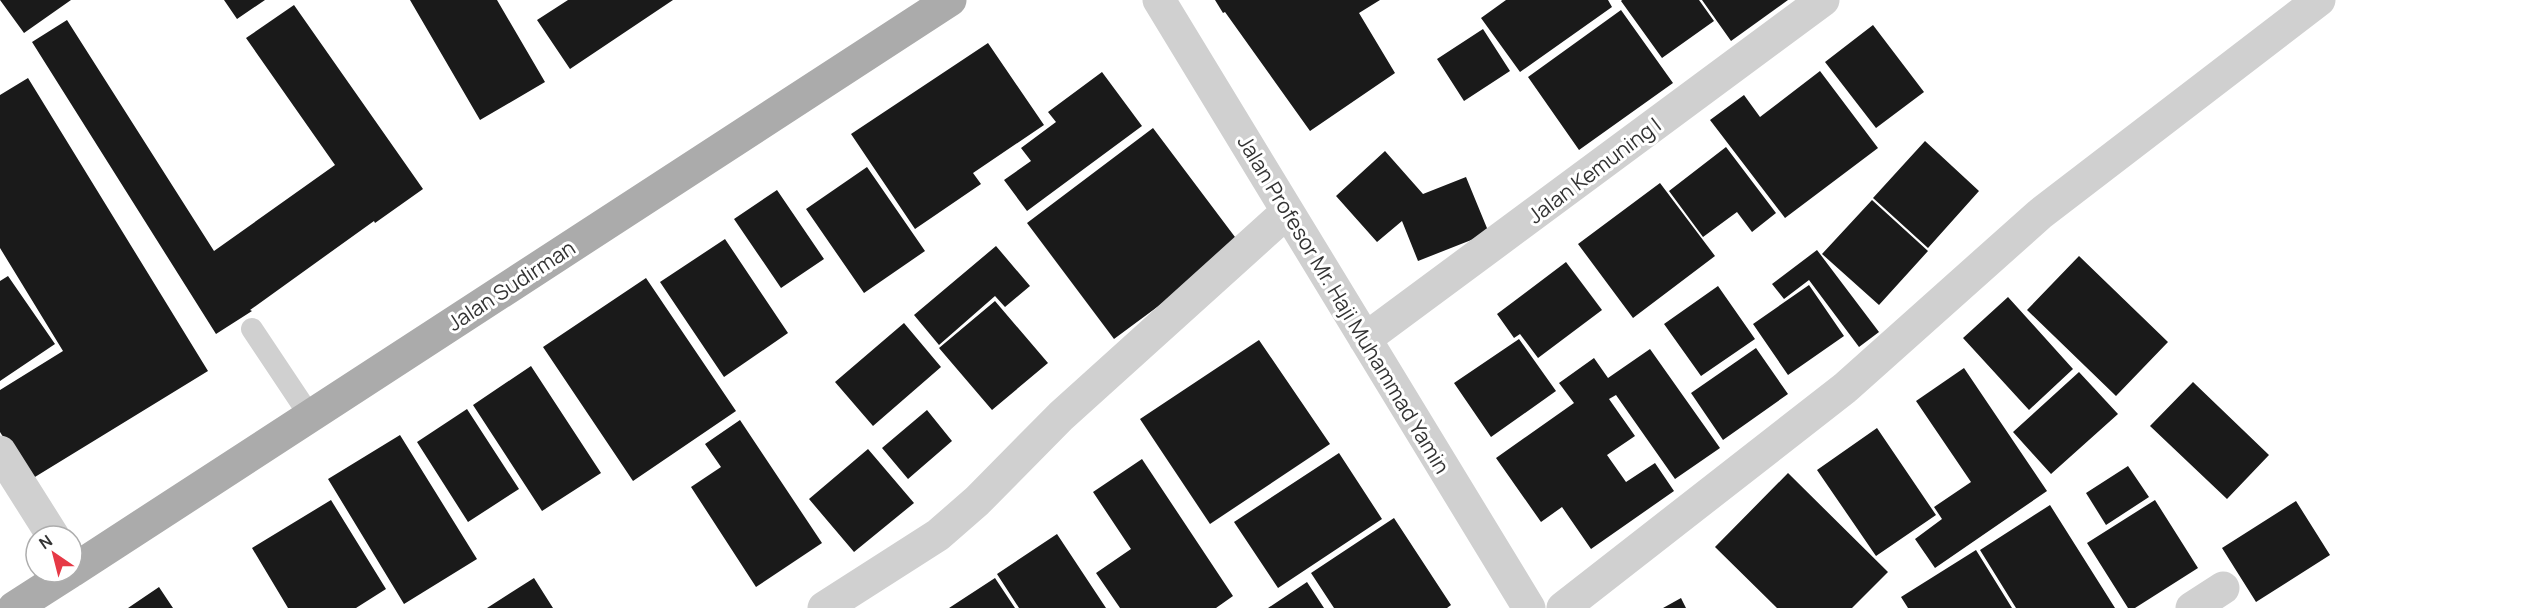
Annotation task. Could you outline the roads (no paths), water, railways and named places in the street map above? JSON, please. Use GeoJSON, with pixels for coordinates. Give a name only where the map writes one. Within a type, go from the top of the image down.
{"type":"FeatureCollection","features":[{"type":"Feature","properties":{"kind":"main road","name":"Jalan Sudirman"},"geometry":{"type":"LineString","coordinates":[[84,562],[950,0]]}},
{"type":"Feature","properties":{"kind":"main road","name":"Jalan Sudirman"},"geometry":{"type":"LineString","coordinates":[[14,608],[51,584]]}},
{"type":"Feature","properties":{"kind":"street","name":"Jalan Profesor Mr. Haji Muhammad Yamin"},"geometry":{"type":"LineString","coordinates":[[1159,0],[1529,608]]}},
{"type":"Feature","properties":{"kind":"street","name":"Jalan Kemuning I"},"geometry":{"type":"LineString","coordinates":[[1365,339],[1823,0]]}},
{"type":"Feature","properties":{"kind":"street"},"geometry":{"type":"LineString","coordinates":[[1563,608],[1845,388],[2040,214],[2319,0]]}},
{"type":"Feature","properties":{"kind":"street"},"geometry":{"type":"LineString","coordinates":[[824,608],[946,528],[977,501],[1061,416],[1287,212]]}},
{"type":"Feature","properties":{"kind":"street"},"geometry":{"type":"LineString","coordinates":[[0,453],[45,524]]}},
{"type":"Feature","properties":{"kind":"street"},"geometry":{"type":"LineString","coordinates":[[2192,608],[2223,588]]}},
{"type":"Feature","properties":{"kind":"lane"},"geometry":{"type":"LineString","coordinates":[[252,329],[310,416]]}}]}
